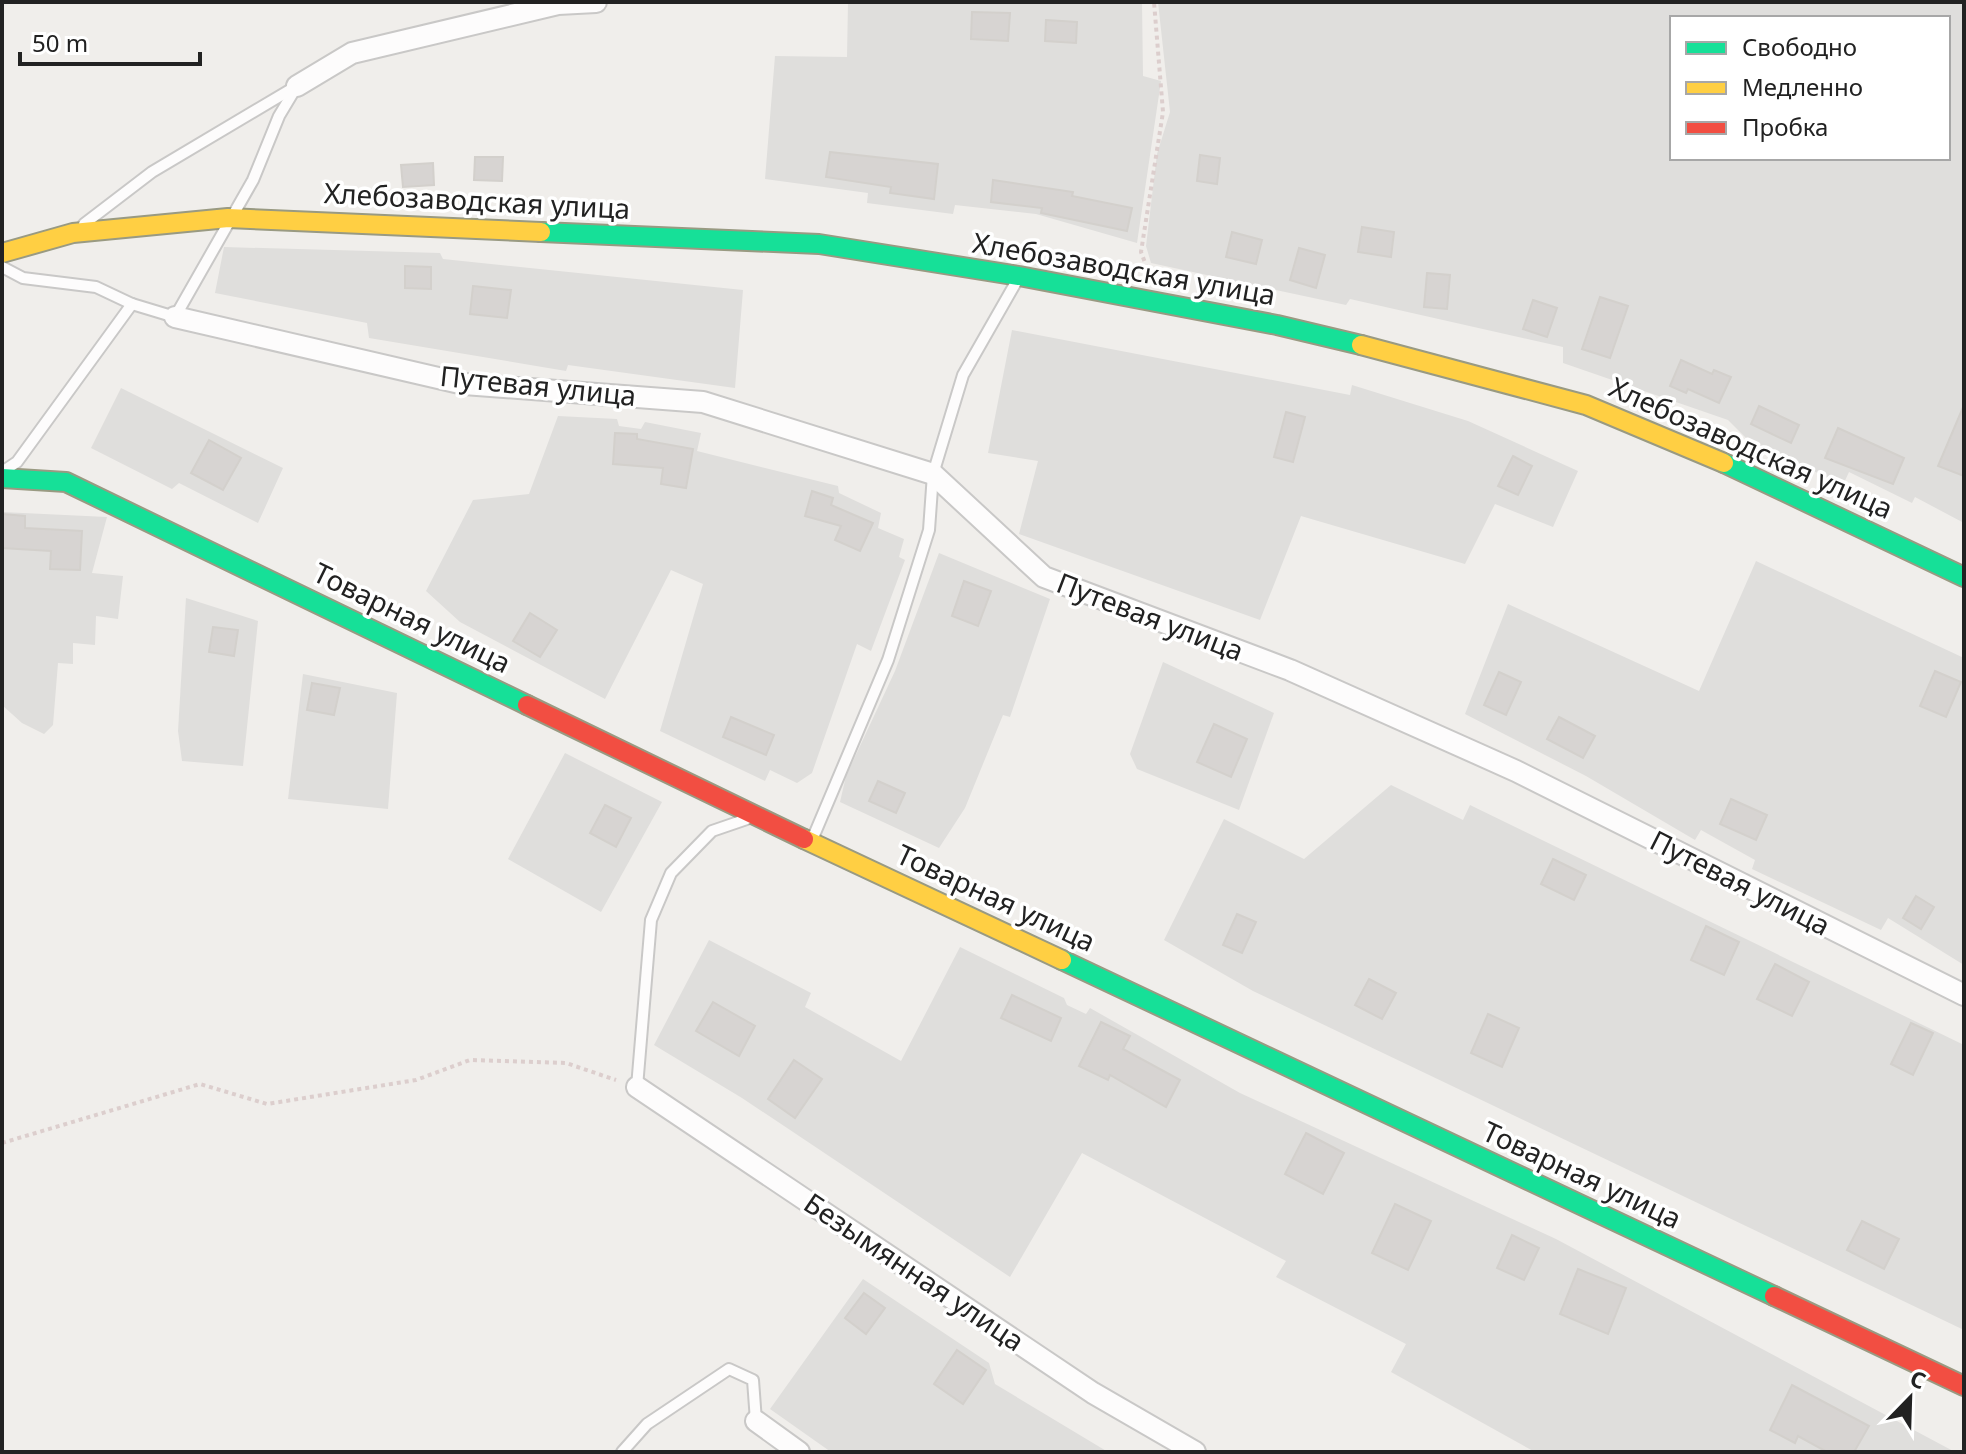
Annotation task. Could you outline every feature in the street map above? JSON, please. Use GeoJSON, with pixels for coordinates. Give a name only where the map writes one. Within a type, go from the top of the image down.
{"type":"FeatureCollection","features":[{"type":"Feature","properties":{"kind":"street"},"geometry":{"type":"LineString","coordinates":[[297,86],[352,53],[558,3],[596,2]]}},
{"type":"Feature","properties":{"kind":"street","name":"Хлебозаводская улица"},"geometry":{"type":"LineString","coordinates":[[2,253],[73,233],[228,218],[819,244],[1019,276],[1277,325],[1471,372],[1586,405],[1770,482],[1964,577]]}},
{"type":"Feature","properties":{"kind":"street","name":"Путевая улица"},"geometry":{"type":"LineString","coordinates":[[175,317],[464,384],[703,402],[933,474],[1044,577],[1290,670],[1516,771],[1964,995]]}},
{"type":"Feature","properties":{"kind":"street","name":"Товарная улица"},"geometry":{"type":"LineString","coordinates":[[2,475],[66,482],[756,816],[1964,1386]]}},
{"type":"Feature","properties":{"kind":"street","name":"Безымянная улица"},"geometry":{"type":"LineString","coordinates":[[637,1087],[1093,1393],[1195,1452]]}},
{"type":"Feature","properties":{"kind":"street"},"geometry":{"type":"LineString","coordinates":[[756,1421],[799,1452]]}},
{"type":"Feature","properties":{"kind":"lane"},"geometry":{"type":"LineString","coordinates":[[2,267],[23,278],[96,287],[132,304],[175,317],[228,218],[253,180],[279,116],[297,86]]}},
{"type":"Feature","properties":{"kind":"lane"},"geometry":{"type":"LineString","coordinates":[[73,233],[152,172],[297,86]]}},
{"type":"Feature","properties":{"kind":"lane"},"geometry":{"type":"LineString","coordinates":[[811,841],[888,660],[929,530],[933,474],[963,375],[1019,276]]}},
{"type":"Feature","properties":{"kind":"lane"},"geometry":{"type":"LineString","coordinates":[[2,475],[17,462],[132,304]]}},
{"type":"Feature","properties":{"kind":"lane"},"geometry":{"type":"LineString","coordinates":[[637,1087],[651,920],[671,873],[712,831],[756,816]]}},
{"type":"Feature","properties":{"kind":"lane"},"geometry":{"type":"LineString","coordinates":[[622,1452],[647,1424],[729,1369],[753,1380],[756,1421]]}},
{"type":"Feature","properties":{"kind":"path"},"geometry":{"type":"LineString","coordinates":[[1154,2],[1163,112],[1141,252],[1159,302]]}},
{"type":"Feature","properties":{"kind":"path"},"geometry":{"type":"LineString","coordinates":[[2,1143],[200,1084],[267,1104],[416,1080],[470,1060],[566,1063],[637,1087]]}},
{"type":"Feature","properties":{"kind":"shaded area"},"geometry":{"type":"Polygon","coordinates":[[[848,2],[1142,2],[1143,76],[1161,81],[1137,243],[1036,214],[955,205],[953,214],[867,203],[868,193],[765,179],[775,56],[847,57],[848,2]]]}},
{"type":"Feature","properties":{"kind":"shaded area"},"geometry":{"type":"Polygon","coordinates":[[[1158,2],[1964,2],[1964,523],[1915,497],[1912,503],[1849,472],[1843,485],[1748,440],[1728,420],[1563,363],[1563,347],[1350,299],[1346,305],[1151,263],[1146,246],[1157,154],[1170,112],[1158,2]]]}},
{"type":"Feature","properties":{"kind":"shaded area"},"geometry":{"type":"Polygon","coordinates":[[[224,247],[440,253],[443,259],[743,290],[735,388],[568,365],[566,371],[369,338],[367,323],[215,293],[224,247]]]}},
{"type":"Feature","properties":{"kind":"shaded area"},"geometry":{"type":"Polygon","coordinates":[[[1012,330],[1350,395],[1352,385],[1468,421],[1578,471],[1553,527],[1495,504],[1465,564],[1301,516],[1260,620],[1019,534],[1038,461],[988,453],[1012,330]]]}},
{"type":"Feature","properties":{"kind":"shaded area"},"geometry":{"type":"Polygon","coordinates":[[[121,388],[283,468],[258,523],[179,483],[172,489],[91,448],[121,388]]]}},
{"type":"Feature","properties":{"kind":"shaded area"},"geometry":{"type":"Polygon","coordinates":[[[558,416],[617,419],[619,426],[641,429],[645,422],[701,433],[697,451],[838,486],[839,493],[881,513],[878,528],[904,539],[899,557],[905,560],[871,651],[857,644],[812,773],[797,783],[770,770],[765,781],[660,731],[703,584],[671,570],[605,699],[460,622],[426,591],[473,500],[529,494],[558,416]]]}},
{"type":"Feature","properties":{"kind":"shaded area"},"geometry":{"type":"Polygon","coordinates":[[[2,512],[107,517],[92,573],[123,576],[118,619],[96,616],[95,645],[73,643],[73,664],[58,663],[53,725],[44,734],[22,723],[2,705],[2,512]]]}},
{"type":"Feature","properties":{"kind":"shaded area"},"geometry":{"type":"Polygon","coordinates":[[[939,553],[1050,599],[1010,717],[1003,715],[965,808],[939,848],[840,802],[846,776],[895,671],[939,553]]]}},
{"type":"Feature","properties":{"kind":"shaded area"},"geometry":{"type":"Polygon","coordinates":[[[1756,561],[1964,658],[1964,965],[1888,918],[1881,930],[1752,869],[1755,860],[1701,830],[1695,840],[1586,776],[1465,714],[1508,604],[1699,691],[1756,561]]]}},
{"type":"Feature","properties":{"kind":"shaded area"},"geometry":{"type":"Polygon","coordinates":[[[186,598],[258,621],[243,766],[182,761],[178,731],[186,598]]]}},
{"type":"Feature","properties":{"kind":"shaded area"},"geometry":{"type":"Polygon","coordinates":[[[1163,662],[1274,713],[1239,810],[1137,769],[1130,754],[1163,662]]]}},
{"type":"Feature","properties":{"kind":"shaded area"},"geometry":{"type":"Polygon","coordinates":[[[303,674],[397,693],[388,809],[288,799],[303,674]]]}},
{"type":"Feature","properties":{"kind":"shaded area"},"geometry":{"type":"Polygon","coordinates":[[[565,753],[662,802],[601,912],[508,859],[565,753]]]}},
{"type":"Feature","properties":{"kind":"shaded area"},"geometry":{"type":"Polygon","coordinates":[[[1391,785],[1463,820],[1470,805],[1964,1045],[1964,1330],[1253,991],[1164,940],[1224,819],[1304,859],[1391,785]]]}},
{"type":"Feature","properties":{"kind":"shaded area"},"geometry":{"type":"Polygon","coordinates":[[[709,940],[811,993],[805,1007],[901,1061],[960,947],[1064,998],[1067,1005],[1086,1014],[1090,1008],[1240,1093],[1556,1239],[1955,1452],[1535,1452],[1391,1372],[1406,1344],[1276,1277],[1286,1261],[1082,1153],[1010,1277],[742,1098],[654,1045],[709,940]]]}},
{"type":"Feature","properties":{"kind":"shaded area"},"geometry":{"type":"Polygon","coordinates":[[[863,1279],[989,1363],[995,1384],[1108,1452],[831,1452],[770,1409],[863,1279]]]}},
{"type":"Feature","properties":{"kind":"building"},"geometry":{"type":"Polygon","coordinates":[[[972,12],[1010,13],[1008,41],[971,39],[972,12]]]}},
{"type":"Feature","properties":{"kind":"building"},"geometry":{"type":"Polygon","coordinates":[[[1046,20],[1077,22],[1076,43],[1045,41],[1046,20]]]}},
{"type":"Feature","properties":{"kind":"building"},"geometry":{"type":"Polygon","coordinates":[[[830,152],[938,164],[934,199],[890,193],[891,187],[826,177],[830,152]]]}},
{"type":"Feature","properties":{"kind":"building"},"geometry":{"type":"Polygon","coordinates":[[[1200,155],[1220,158],[1217,184],[1197,181],[1200,155]]]}},
{"type":"Feature","properties":{"kind":"building"},"geometry":{"type":"Polygon","coordinates":[[[475,157],[503,157],[502,181],[474,180],[475,157]]]}},
{"type":"Feature","properties":{"kind":"building"},"geometry":{"type":"Polygon","coordinates":[[[433,163],[434,185],[403,187],[401,165],[433,163]]]}},
{"type":"Feature","properties":{"kind":"building"},"geometry":{"type":"Polygon","coordinates":[[[993,180],[1073,192],[1072,196],[1132,208],[1127,231],[1041,213],[1042,208],[991,202],[993,180]]]}},
{"type":"Feature","properties":{"kind":"building"},"geometry":{"type":"Polygon","coordinates":[[[1362,227],[1394,232],[1391,257],[1358,252],[1362,227]]]}},
{"type":"Feature","properties":{"kind":"building"},"geometry":{"type":"Polygon","coordinates":[[[1232,232],[1262,240],[1256,264],[1226,257],[1232,232]]]}},
{"type":"Feature","properties":{"kind":"building"},"geometry":{"type":"Polygon","coordinates":[[[1299,248],[1325,255],[1316,288],[1290,280],[1299,248]]]}},
{"type":"Feature","properties":{"kind":"building"},"geometry":{"type":"Polygon","coordinates":[[[405,266],[431,267],[431,289],[405,288],[405,266]]]}},
{"type":"Feature","properties":{"kind":"building"},"geometry":{"type":"Polygon","coordinates":[[[1427,273],[1450,275],[1447,309],[1424,307],[1427,273]]]}},
{"type":"Feature","properties":{"kind":"building"},"geometry":{"type":"Polygon","coordinates":[[[473,286],[511,290],[507,318],[470,314],[473,286]]]}},
{"type":"Feature","properties":{"kind":"building"},"geometry":{"type":"Polygon","coordinates":[[[1600,297],[1628,306],[1610,358],[1582,349],[1600,297]]]}},
{"type":"Feature","properties":{"kind":"building"},"geometry":{"type":"Polygon","coordinates":[[[1533,300],[1557,308],[1547,337],[1523,329],[1533,300]]]}},
{"type":"Feature","properties":{"kind":"building"},"geometry":{"type":"Polygon","coordinates":[[[1681,360],[1712,374],[1714,370],[1731,377],[1719,403],[1688,389],[1686,393],[1670,386],[1681,360]]]}},
{"type":"Feature","properties":{"kind":"building"},"geometry":{"type":"Polygon","coordinates":[[[1964,405],[1964,476],[1938,466],[1964,405]]]}},
{"type":"Feature","properties":{"kind":"building"},"geometry":{"type":"Polygon","coordinates":[[[1759,406],[1799,425],[1791,443],[1751,424],[1759,406]]]}},
{"type":"Feature","properties":{"kind":"building"},"geometry":{"type":"Polygon","coordinates":[[[1286,412],[1305,417],[1293,462],[1274,457],[1286,412]]]}},
{"type":"Feature","properties":{"kind":"building"},"geometry":{"type":"Polygon","coordinates":[[[1838,428],[1904,458],[1893,484],[1825,458],[1838,428]]]}},
{"type":"Feature","properties":{"kind":"building"},"geometry":{"type":"Polygon","coordinates":[[[615,433],[637,434],[637,439],[693,449],[686,488],[661,484],[663,468],[613,464],[615,433]]]}},
{"type":"Feature","properties":{"kind":"building"},"geometry":{"type":"Polygon","coordinates":[[[209,440],[241,458],[223,490],[191,473],[209,440]]]}},
{"type":"Feature","properties":{"kind":"building"},"geometry":{"type":"Polygon","coordinates":[[[1513,456],[1532,466],[1518,495],[1498,486],[1513,456]]]}},
{"type":"Feature","properties":{"kind":"building"},"geometry":{"type":"Polygon","coordinates":[[[812,491],[833,498],[831,505],[873,523],[860,551],[835,540],[841,526],[805,516],[812,491]]]}},
{"type":"Feature","properties":{"kind":"building"},"geometry":{"type":"Polygon","coordinates":[[[2,514],[25,516],[25,528],[82,531],[80,570],[50,569],[51,551],[2,548],[2,514]]]}},
{"type":"Feature","properties":{"kind":"building"},"geometry":{"type":"Polygon","coordinates":[[[964,581],[991,591],[978,626],[952,616],[964,581]]]}},
{"type":"Feature","properties":{"kind":"building"},"geometry":{"type":"Polygon","coordinates":[[[530,613],[557,630],[540,657],[513,641],[530,613]]]}},
{"type":"Feature","properties":{"kind":"building"},"geometry":{"type":"Polygon","coordinates":[[[213,627],[238,630],[234,656],[209,652],[213,627]]]}},
{"type":"Feature","properties":{"kind":"building"},"geometry":{"type":"Polygon","coordinates":[[[1935,671],[1961,682],[1946,717],[1920,706],[1935,671]]]}},
{"type":"Feature","properties":{"kind":"building"},"geometry":{"type":"Polygon","coordinates":[[[1499,672],[1521,682],[1506,715],[1484,705],[1499,672]]]}},
{"type":"Feature","properties":{"kind":"building"},"geometry":{"type":"Polygon","coordinates":[[[312,683],[340,688],[334,715],[307,710],[312,683]]]}},
{"type":"Feature","properties":{"kind":"building"},"geometry":{"type":"Polygon","coordinates":[[[731,717],[774,735],[766,755],[723,737],[731,717]]]}},
{"type":"Feature","properties":{"kind":"building"},"geometry":{"type":"Polygon","coordinates":[[[1559,717],[1595,736],[1583,758],[1547,739],[1559,717]]]}},
{"type":"Feature","properties":{"kind":"building"},"geometry":{"type":"Polygon","coordinates":[[[1214,724],[1247,739],[1231,777],[1197,762],[1214,724]]]}},
{"type":"Feature","properties":{"kind":"building"},"geometry":{"type":"Polygon","coordinates":[[[878,781],[905,793],[896,813],[869,801],[878,781]]]}},
{"type":"Feature","properties":{"kind":"building"},"geometry":{"type":"Polygon","coordinates":[[[1731,799],[1767,815],[1756,840],[1720,824],[1731,799]]]}},
{"type":"Feature","properties":{"kind":"building"},"geometry":{"type":"Polygon","coordinates":[[[605,805],[631,818],[616,847],[590,833],[605,805]]]}},
{"type":"Feature","properties":{"kind":"building"},"geometry":{"type":"Polygon","coordinates":[[[1553,859],[1586,875],[1574,900],[1541,884],[1553,859]]]}},
{"type":"Feature","properties":{"kind":"building"},"geometry":{"type":"Polygon","coordinates":[[[1916,896],[1934,907],[1921,929],[1903,918],[1916,896]]]}},
{"type":"Feature","properties":{"kind":"building"},"geometry":{"type":"Polygon","coordinates":[[[1237,914],[1256,922],[1242,953],[1223,945],[1237,914]]]}},
{"type":"Feature","properties":{"kind":"building"},"geometry":{"type":"Polygon","coordinates":[[[1706,926],[1739,942],[1724,975],[1691,960],[1706,926]]]}},
{"type":"Feature","properties":{"kind":"building"},"geometry":{"type":"Polygon","coordinates":[[[1775,964],[1809,982],[1792,1016],[1757,999],[1775,964]]]}},
{"type":"Feature","properties":{"kind":"building"},"geometry":{"type":"Polygon","coordinates":[[[1369,979],[1396,993],[1382,1019],[1355,1005],[1369,979]]]}},
{"type":"Feature","properties":{"kind":"building"},"geometry":{"type":"Polygon","coordinates":[[[1012,995],[1061,1018],[1051,1041],[1001,1018],[1012,995]]]}},
{"type":"Feature","properties":{"kind":"building"},"geometry":{"type":"Polygon","coordinates":[[[713,1002],[755,1026],[739,1056],[696,1031],[713,1002]]]}},
{"type":"Feature","properties":{"kind":"building"},"geometry":{"type":"Polygon","coordinates":[[[1488,1014],[1519,1028],[1502,1067],[1471,1053],[1488,1014]]]}},
{"type":"Feature","properties":{"kind":"building"},"geometry":{"type":"Polygon","coordinates":[[[1101,1022],[1130,1036],[1123,1049],[1180,1080],[1166,1107],[1110,1075],[1108,1080],[1079,1066],[1101,1022]]]}},
{"type":"Feature","properties":{"kind":"building"},"geometry":{"type":"Polygon","coordinates":[[[1911,1023],[1933,1033],[1913,1075],[1891,1064],[1911,1023]]]}},
{"type":"Feature","properties":{"kind":"building"},"geometry":{"type":"Polygon","coordinates":[[[794,1060],[822,1079],[795,1118],[768,1099],[794,1060]]]}},
{"type":"Feature","properties":{"kind":"building"},"geometry":{"type":"Polygon","coordinates":[[[1306,1133],[1344,1153],[1323,1194],[1285,1174],[1306,1133]]]}},
{"type":"Feature","properties":{"kind":"building"},"geometry":{"type":"Polygon","coordinates":[[[1395,1204],[1431,1221],[1408,1270],[1372,1253],[1395,1204]]]}},
{"type":"Feature","properties":{"kind":"building"},"geometry":{"type":"Polygon","coordinates":[[[1862,1221],[1899,1239],[1884,1269],[1847,1250],[1862,1221]]]}},
{"type":"Feature","properties":{"kind":"building"},"geometry":{"type":"Polygon","coordinates":[[[1512,1235],[1539,1248],[1524,1280],[1497,1268],[1512,1235]]]}},
{"type":"Feature","properties":{"kind":"building"},"geometry":{"type":"Polygon","coordinates":[[[1578,1269],[1626,1288],[1608,1334],[1560,1314],[1578,1269]]]}},
{"type":"Feature","properties":{"kind":"building"},"geometry":{"type":"Polygon","coordinates":[[[864,1293],[885,1308],[866,1334],[845,1318],[864,1293]]]}},
{"type":"Feature","properties":{"kind":"building"},"geometry":{"type":"Polygon","coordinates":[[[957,1350],[986,1370],[963,1404],[934,1384],[957,1350]]]}},
{"type":"Feature","properties":{"kind":"building"},"geometry":{"type":"Polygon","coordinates":[[[1792,1385],[1869,1426],[1854,1452],[1827,1452],[1798,1436],[1795,1443],[1770,1430],[1792,1385]]]}},
{"type":"Feature","properties":{"kind":"traffic: fast"},"geometry":{"type":"LineString","coordinates":[[541,232],[819,244],[1019,276],[1277,325],[1361,345]]}},
{"type":"Feature","properties":{"kind":"traffic: fast"},"geometry":{"type":"LineString","coordinates":[[1724,463],[1964,577]]}},
{"type":"Feature","properties":{"kind":"traffic: fast"},"geometry":{"type":"LineString","coordinates":[[2,478],[66,482],[527,705]]}},
{"type":"Feature","properties":{"kind":"traffic: fast"},"geometry":{"type":"LineString","coordinates":[[1062,960],[1774,1296]]}},
{"type":"Feature","properties":{"kind":"traffic: slow"},"geometry":{"type":"LineString","coordinates":[[2,253],[73,233],[228,218],[541,232]]}},
{"type":"Feature","properties":{"kind":"traffic: slow"},"geometry":{"type":"LineString","coordinates":[[1361,345],[1586,405],[1724,463]]}},
{"type":"Feature","properties":{"kind":"traffic: slow"},"geometry":{"type":"LineString","coordinates":[[804,839],[1062,960]]}},
{"type":"Feature","properties":{"kind":"traffic: jam"},"geometry":{"type":"LineString","coordinates":[[527,705],[804,839]]}},
{"type":"Feature","properties":{"kind":"traffic: jam"},"geometry":{"type":"LineString","coordinates":[[1774,1296],[1964,1386]]}}]}
